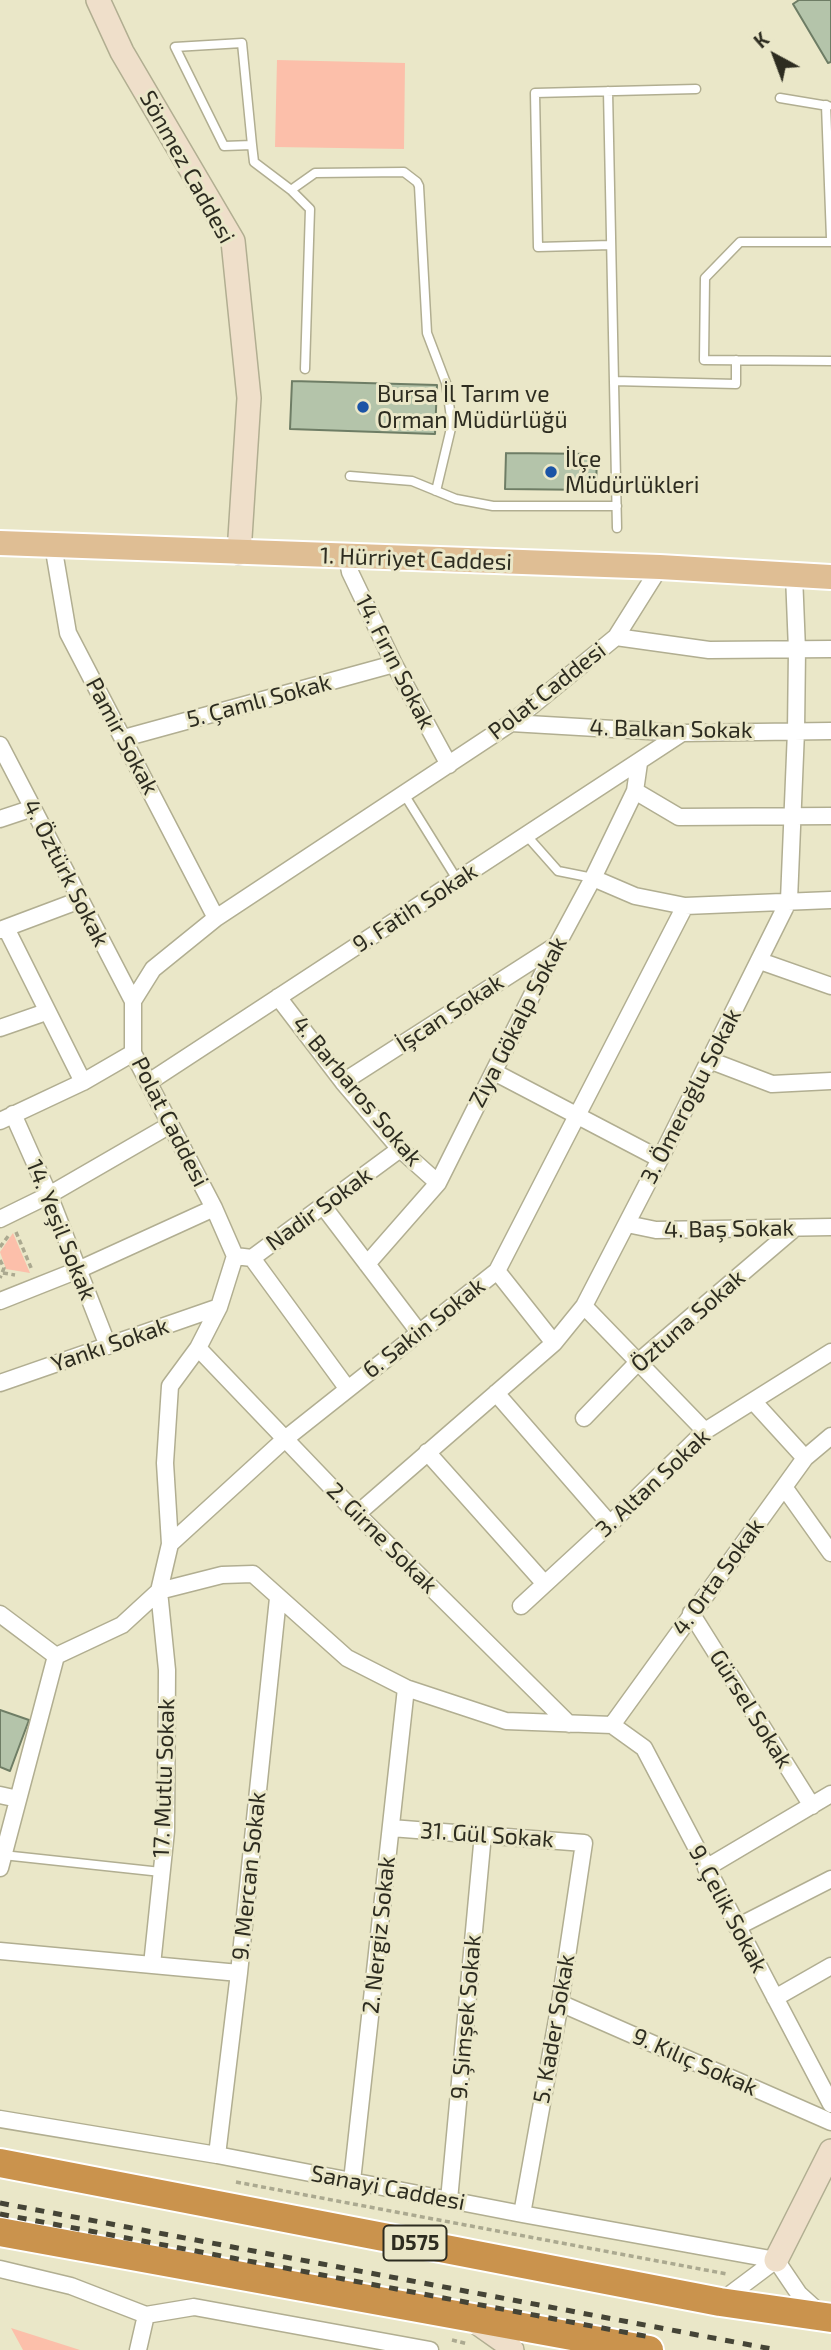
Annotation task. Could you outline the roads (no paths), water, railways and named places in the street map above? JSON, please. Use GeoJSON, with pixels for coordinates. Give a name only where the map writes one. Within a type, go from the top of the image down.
{"type":"FeatureCollection","features":[{"type":"Feature","properties":{"kind":"highway","name":"D575"},"geometry":{"type":"LineString","coordinates":[[0,2163],[720,2302],[827,2317]]}},
{"type":"Feature","properties":{"kind":"highway"},"geometry":{"type":"LineString","coordinates":[[0,2232],[649,2350]]}},
{"type":"Feature","properties":{"kind":"main road","name":"Sönmez Caddesi"},"geometry":{"type":"LineString","coordinates":[[98,0],[122,52],[233,241],[249,398],[239,553]]}},
{"type":"Feature","properties":{"kind":"main road","name":"1. Hürriyet Caddesi"},"geometry":{"type":"LineString","coordinates":[[0,543],[660,567],[831,577]]}},
{"type":"Feature","properties":{"kind":"main road"},"geometry":{"type":"LineString","coordinates":[[776,2260],[831,2151]]}},
{"type":"Feature","properties":{"kind":"main road"},"geometry":{"type":"LineString","coordinates":[[466,2315],[512,2350]]}},
{"type":"Feature","properties":{"kind":"street","name":"Pamir Sokak"},"geometry":{"type":"LineString","coordinates":[[53,545],[68,633],[216,918]]}},
{"type":"Feature","properties":{"kind":"street","name":"14. Fırın Sokak"},"geometry":{"type":"LineString","coordinates":[[347,557],[350,572],[394,664],[449,765]]}},
{"type":"Feature","properties":{"kind":"street","name":"Polat Caddesi"},"geometry":{"type":"LineString","coordinates":[[235,1255],[214,1208],[133,1054],[133,1001],[153,969],[216,918],[511,723],[616,637],[660,567]]}},
{"type":"Feature","properties":{"kind":"street","name":"3. Ömeroğlu Sokak"},"geometry":{"type":"LineString","coordinates":[[357,1514],[554,1343],[584,1306],[789,901],[796,731],[794,576]]}},
{"type":"Feature","properties":{"kind":"street"},"geometry":{"type":"LineString","coordinates":[[616,637],[709,650],[831,649]]}},
{"type":"Feature","properties":{"kind":"street","name":"5. Çamlı Sokak"},"geometry":{"type":"LineString","coordinates":[[124,738],[394,664]]}},
{"type":"Feature","properties":{"kind":"street","name":"4. Balkan Sokak"},"geometry":{"type":"LineString","coordinates":[[511,723],[681,733],[831,731]]}},
{"type":"Feature","properties":{"kind":"street","name":"9. Fatih Sokak"},"geometry":{"type":"LineString","coordinates":[[149,1082],[681,733]]}},
{"type":"Feature","properties":{"kind":"street","name":"4. Öztürk Sokak"},"geometry":{"type":"LineString","coordinates":[[0,745],[133,1001]]}},
{"type":"Feature","properties":{"kind":"street","name":"Ziya Gökalp Sokak"},"geometry":{"type":"LineString","coordinates":[[367,1264],[438,1183],[635,791],[639,763]]}},
{"type":"Feature","properties":{"kind":"street"},"geometry":{"type":"LineString","coordinates":[[635,791],[679,817],[831,816]]}},
{"type":"Feature","properties":{"kind":"street"},"geometry":{"type":"LineString","coordinates":[[0,819],[33,808]]}},
{"type":"Feature","properties":{"kind":"street"},"geometry":{"type":"LineString","coordinates":[[593,878],[635,896],[685,906],[831,900]]}},
{"type":"Feature","properties":{"kind":"street"},"geometry":{"type":"LineString","coordinates":[[80,900],[3,929],[83,1082]]}},
{"type":"Feature","properties":{"kind":"street","name":"6. Sakin Sokak"},"geometry":{"type":"LineString","coordinates":[[170,1544],[285,1439],[497,1271],[685,906]]}},
{"type":"Feature","properties":{"kind":"street","name":"İşcan Sokak"},"geometry":{"type":"LineString","coordinates":[[343,1082],[557,945]]}},
{"type":"Feature","properties":{"kind":"street"},"geometry":{"type":"LineString","coordinates":[[760,961],[831,986]]}},
{"type":"Feature","properties":{"kind":"street","name":"4. Barbaros Sokak"},"geometry":{"type":"LineString","coordinates":[[278,998],[343,1082],[400,1149],[438,1183]]}},
{"type":"Feature","properties":{"kind":"street"},"geometry":{"type":"LineString","coordinates":[[0,1028],[46,1012]]}},
{"type":"Feature","properties":{"kind":"street"},"geometry":{"type":"LineString","coordinates":[[7,1117],[83,1082],[133,1054]]}},
{"type":"Feature","properties":{"kind":"street"},"geometry":{"type":"LineString","coordinates":[[709,1060],[772,1084],[831,1081]]}},
{"type":"Feature","properties":{"kind":"street"},"geometry":{"type":"LineString","coordinates":[[494,1072],[660,1159]]}},
{"type":"Feature","properties":{"kind":"street","name":"14. Yeşil Sokak"},"geometry":{"type":"LineString","coordinates":[[7,1117],[48,1195],[108,1346]]}},
{"type":"Feature","properties":{"kind":"street"},"geometry":{"type":"LineString","coordinates":[[4,1217],[170,1125]]}},
{"type":"Feature","properties":{"kind":"street","name":"Nadir Sokak"},"geometry":{"type":"LineString","coordinates":[[235,1255],[252,1258],[400,1149]]}},
{"type":"Feature","properties":{"kind":"street"},"geometry":{"type":"LineString","coordinates":[[323,1206],[418,1331]]}},
{"type":"Feature","properties":{"kind":"street"},"geometry":{"type":"LineString","coordinates":[[0,1301],[78,1270],[214,1208]]}},
{"type":"Feature","properties":{"kind":"street","name":"4. Baş Sokak"},"geometry":{"type":"LineString","coordinates":[[627,1224],[656,1230],[831,1227]]}},
{"type":"Feature","properties":{"kind":"street","name":"Öztuna Sokak"},"geometry":{"type":"LineString","coordinates":[[584,1418],[638,1363],[795,1228]]}},
{"type":"Feature","properties":{"kind":"street"},"geometry":{"type":"LineString","coordinates":[[159,1591],[170,1544],[165,1463],[170,1386],[198,1348],[219,1307],[235,1255]]}},
{"type":"Feature","properties":{"kind":"street"},"geometry":{"type":"LineString","coordinates":[[252,1258],[347,1388]]}},
{"type":"Feature","properties":{"kind":"street"},"geometry":{"type":"LineString","coordinates":[[497,1271],[554,1343]]}},
{"type":"Feature","properties":{"kind":"street"},"geometry":{"type":"LineString","coordinates":[[584,1306],[705,1432]]}},
{"type":"Feature","properties":{"kind":"street","name":"Yankı Sokak"},"geometry":{"type":"LineString","coordinates":[[0,1383],[219,1307]]}},
{"type":"Feature","properties":{"kind":"street","name":"2. Girne Sokak"},"geometry":{"type":"LineString","coordinates":[[198,1348],[357,1514],[569,1724]]}},
{"type":"Feature","properties":{"kind":"street","name":"3. Altan Sokak"},"geometry":{"type":"LineString","coordinates":[[521,1606],[705,1432],[831,1352]]}},
{"type":"Feature","properties":{"kind":"street"},"geometry":{"type":"LineString","coordinates":[[496,1393],[610,1524]]}},
{"type":"Feature","properties":{"kind":"street"},"geometry":{"type":"LineString","coordinates":[[753,1401],[805,1458]]}},
{"type":"Feature","properties":{"kind":"street","name":"4. Orta Sokak"},"geometry":{"type":"LineString","coordinates":[[612,1725],[805,1458],[831,1436]]}},
{"type":"Feature","properties":{"kind":"street"},"geometry":{"type":"LineString","coordinates":[[427,1452],[545,1584]]}},
{"type":"Feature","properties":{"kind":"street"},"geometry":{"type":"LineString","coordinates":[[784,1487],[830,1550]]}},
{"type":"Feature","properties":{"kind":"street"},"geometry":{"type":"LineString","coordinates":[[2,1862],[56,1656],[122,1625],[159,1591],[222,1575],[253,1574],[347,1658],[406,1688],[506,1721],[612,1725]]}},
{"type":"Feature","properties":{"kind":"street","name":"17. Mutlu Sokak"},"geometry":{"type":"LineString","coordinates":[[152,1965],[166,1831],[167,1670],[159,1591]]}},
{"type":"Feature","properties":{"kind":"street","name":"9. Mercan Sokak"},"geometry":{"type":"LineString","coordinates":[[217,2155],[278,1598]]}},
{"type":"Feature","properties":{"kind":"street","name":"Gürsel Sokak"},"geometry":{"type":"LineString","coordinates":[[691,1613],[812,1806]]}},
{"type":"Feature","properties":{"kind":"street"},"geometry":{"type":"LineString","coordinates":[[0,1614],[56,1656]]}},
{"type":"Feature","properties":{"kind":"street","name":"2. Nergiz Sokak"},"geometry":{"type":"LineString","coordinates":[[352,2181],[406,1688]]}},
{"type":"Feature","properties":{"kind":"street","name":"9. Çelik Sokak"},"geometry":{"type":"LineString","coordinates":[[612,1725],[644,1748],[831,2104]]}},
{"type":"Feature","properties":{"kind":"street"},"geometry":{"type":"LineString","coordinates":[[706,1868],[831,1794]]}},
{"type":"Feature","properties":{"kind":"street"},"geometry":{"type":"LineString","coordinates":[[0,1795],[18,1799]]}},
{"type":"Feature","properties":{"kind":"street","name":"31. Gül Sokak"},"geometry":{"type":"LineString","coordinates":[[391,1828],[584,1843]]}},
{"type":"Feature","properties":{"kind":"street","name":"9. Şimşek Sokak"},"geometry":{"type":"LineString","coordinates":[[449,2200],[483,1834]]}},
{"type":"Feature","properties":{"kind":"street","name":"5. Kader Sokak"},"geometry":{"type":"LineString","coordinates":[[522,2214],[560,2003],[584,1843]]}},
{"type":"Feature","properties":{"kind":"street"},"geometry":{"type":"LineString","coordinates":[[737,1927],[831,1879]]}},
{"type":"Feature","properties":{"kind":"street"},"geometry":{"type":"LineString","coordinates":[[0,1951],[239,1973]]}},
{"type":"Feature","properties":{"kind":"street"},"geometry":{"type":"LineString","coordinates":[[775,1998],[831,1966]]}},
{"type":"Feature","properties":{"kind":"street","name":"9. Kılıç Sokak"},"geometry":{"type":"LineString","coordinates":[[560,2003],[831,2122]]}},
{"type":"Feature","properties":{"kind":"street","name":"Sanayi Caddesi"},"geometry":{"type":"LineString","coordinates":[[0,2119],[217,2155],[776,2260]]}},
{"type":"Feature","properties":{"kind":"street"},"geometry":{"type":"LineString","coordinates":[[720,2302],[776,2260],[799,2294],[827,2317]]}},
{"type":"Feature","properties":{"kind":"street"},"geometry":{"type":"LineString","coordinates":[[0,2269],[71,2286],[146,2315],[194,2307],[430,2350]]}},
{"type":"Feature","properties":{"kind":"street"},"geometry":{"type":"LineString","coordinates":[[138,2350],[146,2315]]}},
{"type":"Feature","properties":{"kind":"lane"},"geometry":{"type":"LineString","coordinates":[[252,145],[224,146],[175,47],[242,43],[254,162],[291,190],[310,209],[305,369]]}},
{"type":"Feature","properties":{"kind":"lane"},"geometry":{"type":"LineString","coordinates":[[611,245],[538,247],[535,93],[696,89]]}},
{"type":"Feature","properties":{"kind":"lane"},"geometry":{"type":"LineString","coordinates":[[608,91],[617,528]]}},
{"type":"Feature","properties":{"kind":"lane"},"geometry":{"type":"LineString","coordinates":[[780,98],[828,106],[831,240],[740,242],[705,278],[704,360],[831,361]]}},
{"type":"Feature","properties":{"kind":"lane"},"geometry":{"type":"LineString","coordinates":[[291,190],[314,173],[404,172],[419,186],[426,333],[446,383],[452,424],[436,491]]}},
{"type":"Feature","properties":{"kind":"lane"},"geometry":{"type":"LineString","coordinates":[[614,381],[736,384],[736,360]]}},
{"type":"Feature","properties":{"kind":"lane"},"geometry":{"type":"LineString","coordinates":[[350,477],[412,481],[456,499],[493,506],[617,506]]}},
{"type":"Feature","properties":{"kind":"lane"},"geometry":{"type":"LineString","coordinates":[[404,794],[458,881]]}},
{"type":"Feature","properties":{"kind":"lane"},"geometry":{"type":"LineString","coordinates":[[527,835],[558,871],[593,878]]}},
{"type":"Feature","properties":{"kind":"lane"},"geometry":{"type":"LineString","coordinates":[[2,1862],[162,1872]]}},
{"type":"Feature","properties":{"kind":"railway"},"geometry":{"type":"LineString","coordinates":[[0,2203],[777,2350]]}},
{"type":"Feature","properties":{"kind":"railway"},"geometry":{"type":"LineString","coordinates":[[0,2214],[650,2337]]}},
{"type":"Feature","properties":{"kind":"place","name":"Bursa İl Tarım ve Orman Müdürlüğü"},"geometry":{"type":"Point","coordinates":[363,407]}},
{"type":"Feature","properties":{"kind":"place","name":"İlçe Müdürlükleri"},"geometry":{"type":"Point","coordinates":[551,472]}}]}
